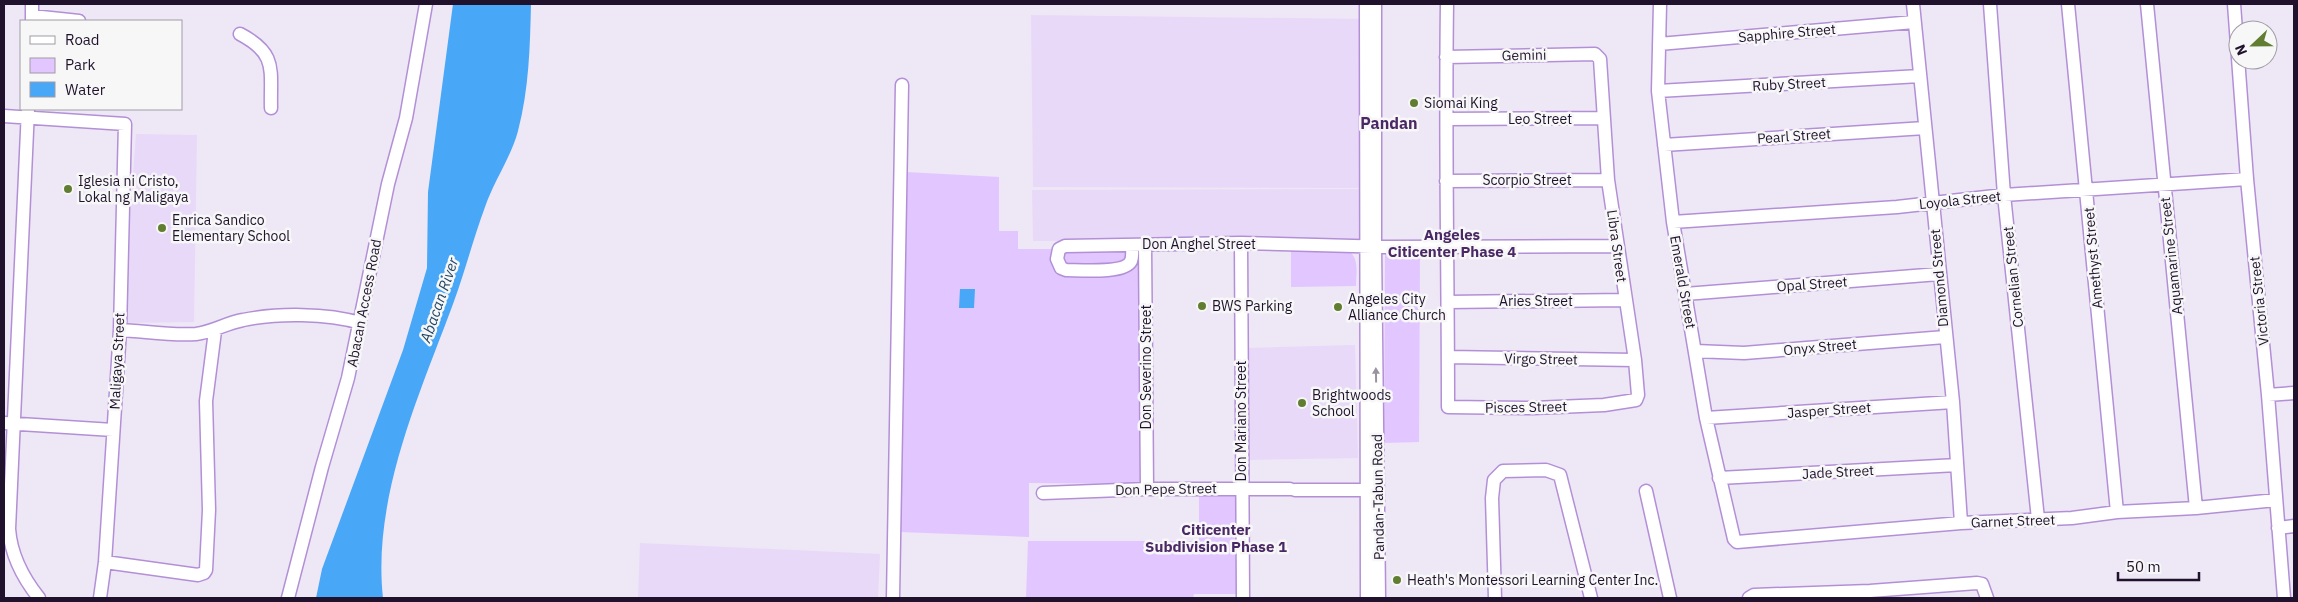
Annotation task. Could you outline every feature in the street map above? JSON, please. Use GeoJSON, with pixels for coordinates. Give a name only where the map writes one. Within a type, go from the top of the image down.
{"type":"FeatureCollection","features":[{"type":"Feature","properties":{"kind":"street","name":"Abacan Access Road"},"geometry":{"type":"LineString","coordinates":[[288,598],[348,378],[388,184],[406,118],[426,4]]}},
{"type":"Feature","properties":{"kind":"street","name":"Pandan-Tabun Road"},"geometry":{"type":"LineString","coordinates":[[1366,4],[1379,598]]}},
{"type":"Feature","properties":{"kind":"street","name":"Pandan-Tabun Road"},"geometry":{"type":"LineString","coordinates":[[1367,598],[1366,490],[1376,4]]}},
{"type":"Feature","properties":{"kind":"street"},"geometry":{"type":"LineString","coordinates":[[1447,4],[1446,181],[1448,357]]}},
{"type":"Feature","properties":{"kind":"street","name":"Emerald Street"},"geometry":{"type":"LineString","coordinates":[[1660,4],[1658,91],[1673,222],[1685,294],[1706,418],[1734,539],[1740,543],[1750,542]]}},
{"type":"Feature","properties":{"kind":"street","name":"Diamond Street"},"geometry":{"type":"LineString","coordinates":[[1913,4],[1953,402],[1961,523]]}},
{"type":"Feature","properties":{"kind":"street","name":"Cornelian Street"},"geometry":{"type":"LineString","coordinates":[[1990,4],[2004,196],[2038,519]]}},
{"type":"Feature","properties":{"kind":"street","name":"Amethyst Street"},"geometry":{"type":"LineString","coordinates":[[2068,4],[2117,512]]}},
{"type":"Feature","properties":{"kind":"street","name":"Aquamarine Street"},"geometry":{"type":"LineString","coordinates":[[2147,4],[2196,508]]}},
{"type":"Feature","properties":{"kind":"street","name":"Victoria Street"},"geometry":{"type":"LineString","coordinates":[[2234,4],[2246,178],[2268,395],[2284,598]]}},
{"type":"Feature","properties":{"kind":"street"},"geometry":{"type":"LineString","coordinates":[[32,14],[72,20]]}},
{"type":"Feature","properties":{"kind":"street","name":"Sapphire Street"},"geometry":{"type":"LineString","coordinates":[[1659,44],[1914,22]]}},
{"type":"Feature","properties":{"kind":"street"},"geometry":{"type":"LineString","coordinates":[[240,34],[257,42],[267,54],[270,67],[271,108]]}},
{"type":"Feature","properties":{"kind":"street","name":"Gemini"},"geometry":{"type":"LineString","coordinates":[[1446,57],[1595,54],[1600,59]]}},
{"type":"Feature","properties":{"kind":"street","name":"Libra Street"},"geometry":{"type":"LineString","coordinates":[[1600,59],[1602,118],[1608,180],[1635,360],[1638,395],[1636,400],[1604,405]]}},
{"type":"Feature","properties":{"kind":"street","name":"Ruby Street"},"geometry":{"type":"LineString","coordinates":[[1658,91],[1920,76]]}},
{"type":"Feature","properties":{"kind":"street"},"geometry":{"type":"LineString","coordinates":[[893,598],[902,85]]}},
{"type":"Feature","properties":{"kind":"street"},"geometry":{"type":"LineString","coordinates":[[4,116],[27,113],[9,423],[10,544],[16,560],[39,598]]}},
{"type":"Feature","properties":{"kind":"street","name":"Maligaya Street"},"geometry":{"type":"LineString","coordinates":[[27,113],[125,124],[120,330],[105,562],[100,598]]}},
{"type":"Feature","properties":{"kind":"street","name":"Leo Street"},"geometry":{"type":"LineString","coordinates":[[1447,119],[1602,118]]}},
{"type":"Feature","properties":{"kind":"street","name":"Pearl Street"},"geometry":{"type":"LineString","coordinates":[[1664,145],[1925,128]]}},
{"type":"Feature","properties":{"kind":"street","name":"Loyola Street"},"geometry":{"type":"LineString","coordinates":[[1673,222],[1897,207],[2004,196],[2246,178]]}},
{"type":"Feature","properties":{"kind":"street","name":"Scorpio Street"},"geometry":{"type":"LineString","coordinates":[[1446,181],[1608,180]]}},
{"type":"Feature","properties":{"kind":"street","name":"Don Anghel Street"},"geometry":{"type":"LineString","coordinates":[[1139,245],[1131,261],[1123,268],[1066,270],[1061,268],[1057,259],[1059,249],[1065,246],[1241,243],[1447,247],[1618,246]]}},
{"type":"Feature","properties":{"kind":"street","name":"Don Mariano Street"},"geometry":{"type":"LineString","coordinates":[[1241,243],[1243,598]]}},
{"type":"Feature","properties":{"kind":"street","name":"Don Severino Street"},"geometry":{"type":"LineString","coordinates":[[1139,245],[1147,489]]}},
{"type":"Feature","properties":{"kind":"street","name":"Opal Street"},"geometry":{"type":"LineString","coordinates":[[1685,294],[1939,274]]}},
{"type":"Feature","properties":{"kind":"street","name":"Aries Street"},"geometry":{"type":"LineString","coordinates":[[1448,302],[1625,300]]}},
{"type":"Feature","properties":{"kind":"street"},"geometry":{"type":"LineString","coordinates":[[120,330],[195,334],[214,331],[243,320],[331,315],[360,322]]}},
{"type":"Feature","properties":{"kind":"street"},"geometry":{"type":"LineString","coordinates":[[105,562],[198,575],[204,574],[209,510],[206,401],[214,331]]}},
{"type":"Feature","properties":{"kind":"street","name":"Onyx Street"},"geometry":{"type":"LineString","coordinates":[[1695,352],[1744,353],[1945,337]]}},
{"type":"Feature","properties":{"kind":"street","name":"Virgo Street"},"geometry":{"type":"LineString","coordinates":[[1448,357],[1635,360]]}},
{"type":"Feature","properties":{"kind":"street","name":"Pisces Street"},"geometry":{"type":"LineString","coordinates":[[1448,357],[1448,407],[1532,408],[1604,405]]}},
{"type":"Feature","properties":{"kind":"street"},"geometry":{"type":"LineString","coordinates":[[2268,395],[2294,393]]}},
{"type":"Feature","properties":{"kind":"street","name":"Jasper Street"},"geometry":{"type":"LineString","coordinates":[[1706,418],[1953,402]]}},
{"type":"Feature","properties":{"kind":"street"},"geometry":{"type":"LineString","coordinates":[[9,423],[113,430]]}},
{"type":"Feature","properties":{"kind":"street","name":"Jade Street"},"geometry":{"type":"LineString","coordinates":[[1720,478],[1958,465]]}},
{"type":"Feature","properties":{"kind":"street"},"geometry":{"type":"LineString","coordinates":[[1495,598],[1492,498],[1494,480],[1502,471],[1546,470],[1560,475],[1591,598]]}},
{"type":"Feature","properties":{"kind":"street","name":"Don Pepe Street"},"geometry":{"type":"LineString","coordinates":[[1043,493],[1147,489],[1366,490]]}},
{"type":"Feature","properties":{"kind":"street"},"geometry":{"type":"LineString","coordinates":[[1646,491],[1670,598]]}},
{"type":"Feature","properties":{"kind":"street","name":"Garnet Street"},"geometry":{"type":"LineString","coordinates":[[1750,542],[1961,523],[2072,518],[2117,512],[2196,508],[2276,500]]}},
{"type":"Feature","properties":{"kind":"street"},"geometry":{"type":"LineString","coordinates":[[2278,528],[2294,526]]}},
{"type":"Feature","properties":{"kind":"street"},"geometry":{"type":"LineString","coordinates":[[1752,596],[1929,592],[1977,583],[1982,584],[1988,598]]}},
{"type":"Feature","properties":{"kind":"shaded area"},"geometry":{"type":"Polygon","coordinates":[[[1031,15],[1365,19],[1363,188],[1033,187],[1031,15]]]}},
{"type":"Feature","properties":{"kind":"shaded area","name":"Enrica Sandico Elementary School"},"geometry":{"type":"Polygon","coordinates":[[[136,134],[197,135],[194,322],[122,323],[136,134]]]}},
{"type":"Feature","properties":{"kind":"shaded area"},"geometry":{"type":"Polygon","coordinates":[[[1362,189],[1362,240],[1033,241],[1032,190],[1362,189]]]}},
{"type":"Feature","properties":{"kind":"shaded area","name":"Brightwoods School"},"geometry":{"type":"Polygon","coordinates":[[[1355,345],[1358,458],[1249,460],[1246,348],[1355,345]]]}},
{"type":"Feature","properties":{"kind":"shaded area"},"geometry":{"type":"Polygon","coordinates":[[[640,543],[880,554],[878,598],[638,598],[640,543]]]}},
{"type":"Feature","properties":{"kind":"green space"},"geometry":{"type":"Polygon","coordinates":[[[906,172],[999,177],[999,231],[1018,231],[1018,249],[1142,249],[1142,484],[1029,483],[1029,537],[900,532],[906,172]]]}},
{"type":"Feature","properties":{"kind":"green space"},"geometry":{"type":"Polygon","coordinates":[[[1291,250],[1347,250],[1356,261],[1356,286],[1291,287],[1291,250]]]}},
{"type":"Feature","properties":{"kind":"green space"},"geometry":{"type":"Polygon","coordinates":[[[1385,251],[1420,251],[1419,442],[1384,443],[1385,251]]]}},
{"type":"Feature","properties":{"kind":"green space"},"geometry":{"type":"Polygon","coordinates":[[[1199,495],[1236,495],[1238,497],[1239,594],[1194,594],[1193,598],[1026,598],[1028,541],[1199,541],[1199,495]]]}},
{"type":"Feature","properties":{"kind":"water","name":"Abacan River"},"geometry":{"type":"Polygon","coordinates":[[[453,4],[531,4],[528,68],[522,115],[511,150],[485,207],[457,292],[401,448],[391,485],[385,523],[381,560],[383,598],[316,598],[322,569],[403,350],[427,268],[428,192],[453,4]]]}},
{"type":"Feature","properties":{"kind":"water"},"geometry":{"type":"Polygon","coordinates":[[[960,289],[975,289],[974,308],[959,308],[960,289]]]}},
{"type":"Feature","properties":{"kind":"place","name":"Siomai King"},"geometry":{"type":"Point","coordinates":[1414,103]}},
{"type":"Feature","properties":{"kind":"place","name":"Iglesia ni Cristo, Lokal ng Maligaya"},"geometry":{"type":"Point","coordinates":[68,189]}},
{"type":"Feature","properties":{"kind":"place","name":"Enrica Sandico Elementary School"},"geometry":{"type":"Point","coordinates":[162,228]}},
{"type":"Feature","properties":{"kind":"place","name":"BWS Parking"},"geometry":{"type":"Point","coordinates":[1202,306]}},
{"type":"Feature","properties":{"kind":"place","name":"Angeles City Alliance Church"},"geometry":{"type":"Point","coordinates":[1338,307]}},
{"type":"Feature","properties":{"kind":"place","name":"Brightwoods School"},"geometry":{"type":"Point","coordinates":[1302,403]}},
{"type":"Feature","properties":{"kind":"place","name":"Heath's Montessori Learning Center Inc."},"geometry":{"type":"Point","coordinates":[1397,580]}},
{"type":"Feature","properties":{"kind":"district","name":"Pandan"},"geometry":{"type":"Point","coordinates":[1389,123]}},
{"type":"Feature","properties":{"kind":"district","name":"Angeles Citicenter Phase 4"},"geometry":{"type":"Point","coordinates":[1452,242]}},
{"type":"Feature","properties":{"kind":"district","name":"Citicenter Subdivision Phase 1"},"geometry":{"type":"Point","coordinates":[1216,538]}}]}
